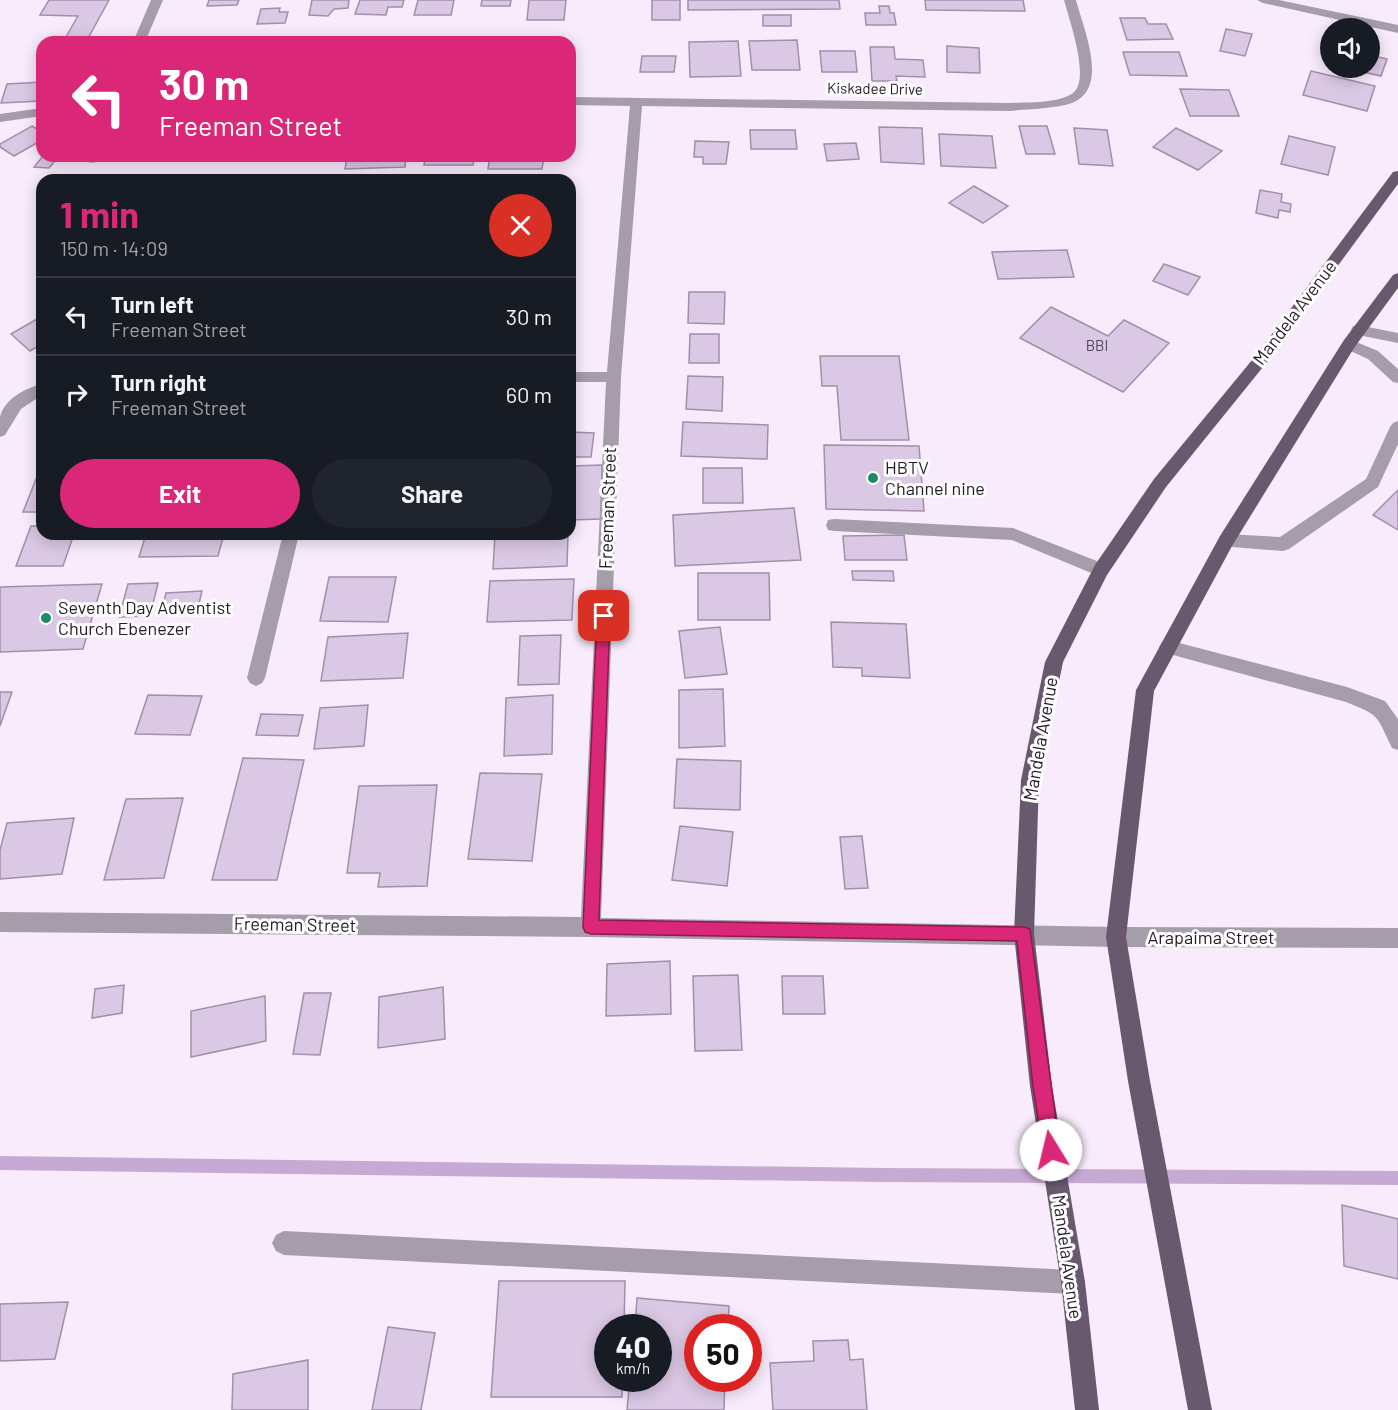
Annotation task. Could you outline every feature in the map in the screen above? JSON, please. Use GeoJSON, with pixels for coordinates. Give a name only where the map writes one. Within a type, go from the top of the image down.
{"type":"FeatureCollection","features":[{"type":"Feature","properties":{"kind":"main road","name":"Mandela Avenue"},"geometry":{"type":"LineString","coordinates":[[1087,1410],[1073,1282],[1041,1086],[1024,934],[1030,780],[1054,662],[1101,570],[1160,483],[1262,358],[1398,175]]}},
{"type":"Feature","properties":{"kind":"main road"},"geometry":{"type":"LineString","coordinates":[[1200,1410],[1139,1081],[1116,938],[1145,690],[1226,541],[1354,337],[1398,278]]}},
{"type":"Feature","properties":{"kind":"street"},"geometry":{"type":"LineString","coordinates":[[142,36],[157,0]]}},
{"type":"Feature","properties":{"kind":"street","name":"Kiskadee Drive"},"geometry":{"type":"LineString","coordinates":[[576,101],[1009,107],[1064,102],[1078,95],[1086,83],[1085,58],[1070,0]]}},
{"type":"Feature","properties":{"kind":"street"},"geometry":{"type":"LineString","coordinates":[[1263,0],[1398,29]]}},
{"type":"Feature","properties":{"kind":"street","name":"Freeman Street"},"geometry":{"type":"LineString","coordinates":[[591,927],[614,377],[636,103]]}},
{"type":"Feature","properties":{"kind":"street"},"geometry":{"type":"LineString","coordinates":[[0,118],[36,113]]}},
{"type":"Feature","properties":{"kind":"street"},"geometry":{"type":"LineString","coordinates":[[1354,337],[1398,338]]}},
{"type":"Feature","properties":{"kind":"street"},"geometry":{"type":"LineString","coordinates":[[1354,337],[1398,378]]}},
{"type":"Feature","properties":{"kind":"street"},"geometry":{"type":"LineString","coordinates":[[576,377],[614,377]]}},
{"type":"Feature","properties":{"kind":"street"},"geometry":{"type":"LineString","coordinates":[[0,430],[14,404],[36,391]]}},
{"type":"Feature","properties":{"kind":"street"},"geometry":{"type":"LineString","coordinates":[[1226,541],[1283,544],[1372,483],[1398,427]]}},
{"type":"Feature","properties":{"kind":"street"},"geometry":{"type":"LineString","coordinates":[[834,525],[1013,534],[1101,570]]}},
{"type":"Feature","properties":{"kind":"street"},"geometry":{"type":"LineString","coordinates":[[256,678],[290,540]]}},
{"type":"Feature","properties":{"kind":"street"},"geometry":{"type":"LineString","coordinates":[[1168,647],[1347,695],[1379,707],[1390,721],[1398,741]]}},
{"type":"Feature","properties":{"kind":"street","name":"Freeman Street"},"geometry":{"type":"LineString","coordinates":[[0,922],[591,927],[1024,934]]}},
{"type":"Feature","properties":{"kind":"street","name":"Arapaima Street"},"geometry":{"type":"LineString","coordinates":[[1024,934],[1116,938],[1398,938]]}},
{"type":"Feature","properties":{"kind":"street"},"geometry":{"type":"LineString","coordinates":[[284,1243],[1073,1282]]}},
{"type":"Feature","properties":{"kind":"building"},"geometry":{"type":"Polygon","coordinates":[[[49,0],[109,0],[89,36],[66,36],[78,16],[40,15],[49,0]]]}},
{"type":"Feature","properties":{"kind":"building"},"geometry":{"type":"Polygon","coordinates":[[[209,0],[239,0],[237,5],[207,6],[209,0]]]}},
{"type":"Feature","properties":{"kind":"building"},"geometry":{"type":"Polygon","coordinates":[[[312,0],[349,0],[348,8],[334,9],[328,16],[309,15],[312,0]]]}},
{"type":"Feature","properties":{"kind":"building"},"geometry":{"type":"Polygon","coordinates":[[[360,0],[404,0],[402,7],[388,7],[386,15],[355,14],[360,0]]]}},
{"type":"Feature","properties":{"kind":"building"},"geometry":{"type":"Polygon","coordinates":[[[418,0],[454,0],[451,15],[414,15],[418,0]]]}},
{"type":"Feature","properties":{"kind":"building"},"geometry":{"type":"Polygon","coordinates":[[[482,0],[511,0],[510,6],[481,6],[482,0]]]}},
{"type":"Feature","properties":{"kind":"building"},"geometry":{"type":"Polygon","coordinates":[[[529,0],[566,0],[564,20],[527,20],[529,0]]]}},
{"type":"Feature","properties":{"kind":"building"},"geometry":{"type":"Polygon","coordinates":[[[652,0],[680,0],[680,20],[652,20],[652,0]]]}},
{"type":"Feature","properties":{"kind":"building"},"geometry":{"type":"Polygon","coordinates":[[[688,0],[839,0],[840,9],[688,10],[688,0]]]}},
{"type":"Feature","properties":{"kind":"building"},"geometry":{"type":"Polygon","coordinates":[[[925,0],[1023,0],[1025,11],[926,10],[925,0]]]}},
{"type":"Feature","properties":{"kind":"building"},"geometry":{"type":"Polygon","coordinates":[[[879,6],[889,6],[890,13],[894,13],[896,25],[866,25],[865,13],[880,13],[879,6]]]}},
{"type":"Feature","properties":{"kind":"building"},"geometry":{"type":"Polygon","coordinates":[[[280,8],[279,12],[288,12],[285,23],[257,24],[261,9],[280,8]]]}},
{"type":"Feature","properties":{"kind":"building"},"geometry":{"type":"Polygon","coordinates":[[[763,15],[791,15],[791,26],[763,26],[763,15]]]}},
{"type":"Feature","properties":{"kind":"building"},"geometry":{"type":"Polygon","coordinates":[[[1120,18],[1145,18],[1148,24],[1166,24],[1173,39],[1127,40],[1120,18]]]}},
{"type":"Feature","properties":{"kind":"building"},"geometry":{"type":"Polygon","coordinates":[[[1226,29],[1252,34],[1245,56],[1220,51],[1226,29]]]}},
{"type":"Feature","properties":{"kind":"building"},"geometry":{"type":"Polygon","coordinates":[[[797,40],[800,70],[752,70],[749,41],[797,40]]]}},
{"type":"Feature","properties":{"kind":"building"},"geometry":{"type":"Polygon","coordinates":[[[738,41],[741,76],[690,77],[689,42],[738,41]]]}},
{"type":"Feature","properties":{"kind":"building"},"geometry":{"type":"Polygon","coordinates":[[[947,46],[979,48],[980,73],[947,72],[947,46]]]}},
{"type":"Feature","properties":{"kind":"building"},"geometry":{"type":"Polygon","coordinates":[[[870,47],[894,47],[895,59],[923,60],[925,77],[896,76],[897,81],[872,81],[870,47]]]}},
{"type":"Feature","properties":{"kind":"building"},"geometry":{"type":"Polygon","coordinates":[[[820,51],[855,51],[857,72],[822,72],[820,51]]]}},
{"type":"Feature","properties":{"kind":"building"},"geometry":{"type":"Polygon","coordinates":[[[1123,52],[1179,52],[1187,76],[1130,75],[1123,52]]]}},
{"type":"Feature","properties":{"kind":"building"},"geometry":{"type":"Polygon","coordinates":[[[642,56],[676,56],[674,72],[640,72],[642,56]]]}},
{"type":"Feature","properties":{"kind":"building"},"geometry":{"type":"Polygon","coordinates":[[[1380,57],[1387,59],[1380,76],[1380,57]]]}},
{"type":"Feature","properties":{"kind":"building"},"geometry":{"type":"Polygon","coordinates":[[[1311,71],[1320,73],[1320,78],[1341,78],[1375,86],[1367,111],[1303,95],[1311,71]]]}},
{"type":"Feature","properties":{"kind":"building"},"geometry":{"type":"Polygon","coordinates":[[[36,82],[36,101],[1,103],[7,84],[36,82]]]}},
{"type":"Feature","properties":{"kind":"building"},"geometry":{"type":"Polygon","coordinates":[[[1180,89],[1229,90],[1239,116],[1190,116],[1180,89]]]}},
{"type":"Feature","properties":{"kind":"building"},"geometry":{"type":"Polygon","coordinates":[[[32,126],[36,128],[36,143],[14,156],[0,147],[0,144],[32,126]]]}},
{"type":"Feature","properties":{"kind":"building"},"geometry":{"type":"Polygon","coordinates":[[[1019,126],[1047,126],[1055,154],[1026,154],[1019,126]]]}},
{"type":"Feature","properties":{"kind":"building"},"geometry":{"type":"Polygon","coordinates":[[[879,127],[922,128],[924,164],[881,162],[879,127]]]}},
{"type":"Feature","properties":{"kind":"building"},"geometry":{"type":"Polygon","coordinates":[[[1074,128],[1107,130],[1113,166],[1079,164],[1074,128]]]}},
{"type":"Feature","properties":{"kind":"building"},"geometry":{"type":"Polygon","coordinates":[[[1176,128],[1222,151],[1198,170],[1153,147],[1176,128]]]}},
{"type":"Feature","properties":{"kind":"building"},"geometry":{"type":"Polygon","coordinates":[[[750,130],[795,130],[797,149],[751,149],[750,130]]]}},
{"type":"Feature","properties":{"kind":"building"},"geometry":{"type":"Polygon","coordinates":[[[939,134],[992,136],[996,168],[941,166],[939,134]]]}},
{"type":"Feature","properties":{"kind":"building"},"geometry":{"type":"Polygon","coordinates":[[[1289,136],[1335,147],[1328,175],[1281,164],[1289,136]]]}},
{"type":"Feature","properties":{"kind":"building"},"geometry":{"type":"Polygon","coordinates":[[[695,141],[729,142],[726,164],[703,164],[703,157],[694,157],[695,141]]]}},
{"type":"Feature","properties":{"kind":"building"},"geometry":{"type":"Polygon","coordinates":[[[856,143],[859,159],[827,161],[824,144],[856,143]]]}},
{"type":"Feature","properties":{"kind":"building"},"geometry":{"type":"Polygon","coordinates":[[[38,162],[54,162],[49,168],[34,167],[38,162]]]}},
{"type":"Feature","properties":{"kind":"building"},"geometry":{"type":"Polygon","coordinates":[[[346,162],[405,162],[405,167],[345,169],[346,162]]]}},
{"type":"Feature","properties":{"kind":"building"},"geometry":{"type":"Polygon","coordinates":[[[425,162],[474,162],[473,165],[424,165],[425,162]]]}},
{"type":"Feature","properties":{"kind":"building"},"geometry":{"type":"Polygon","coordinates":[[[489,162],[543,162],[542,169],[488,169],[489,162]]]}},
{"type":"Feature","properties":{"kind":"building"},"geometry":{"type":"Polygon","coordinates":[[[974,186],[1008,206],[983,223],[949,203],[974,186]]]}},
{"type":"Feature","properties":{"kind":"building"},"geometry":{"type":"Polygon","coordinates":[[[1260,190],[1282,194],[1281,202],[1291,204],[1290,212],[1279,210],[1278,218],[1256,213],[1260,190]]]}},
{"type":"Feature","properties":{"kind":"building"},"geometry":{"type":"Polygon","coordinates":[[[1067,250],[1074,277],[998,279],[992,252],[1067,250]]]}},
{"type":"Feature","properties":{"kind":"building"},"geometry":{"type":"Polygon","coordinates":[[[1164,264],[1200,277],[1188,295],[1153,281],[1164,264]]]}},
{"type":"Feature","properties":{"kind":"building"},"geometry":{"type":"Polygon","coordinates":[[[689,292],[725,292],[724,324],[688,323],[689,292]]]}},
{"type":"Feature","properties":{"kind":"building"},"geometry":{"type":"Polygon","coordinates":[[[1051,307],[1108,336],[1124,320],[1169,343],[1123,392],[1020,338],[1051,307]]]}},
{"type":"Feature","properties":{"kind":"building"},"geometry":{"type":"Polygon","coordinates":[[[36,319],[36,348],[30,351],[11,334],[36,319]]]}},
{"type":"Feature","properties":{"kind":"building"},"geometry":{"type":"Polygon","coordinates":[[[690,334],[719,334],[719,363],[689,363],[690,334]]]}},
{"type":"Feature","properties":{"kind":"building"},"geometry":{"type":"Polygon","coordinates":[[[820,356],[899,356],[909,440],[841,440],[837,386],[822,386],[820,356]]]}},
{"type":"Feature","properties":{"kind":"building"},"geometry":{"type":"Polygon","coordinates":[[[688,376],[723,377],[722,411],[686,409],[688,376]]]}},
{"type":"Feature","properties":{"kind":"building"},"geometry":{"type":"Polygon","coordinates":[[[683,422],[768,425],[767,459],[681,456],[683,422]]]}},
{"type":"Feature","properties":{"kind":"building"},"geometry":{"type":"Polygon","coordinates":[[[576,432],[594,433],[591,457],[576,457],[576,432]]]}},
{"type":"Feature","properties":{"kind":"building","name":"HBTV Channel nine"},"geometry":{"type":"Polygon","coordinates":[[[824,445],[919,446],[924,511],[826,509],[824,445]]]}},
{"type":"Feature","properties":{"kind":"building"},"geometry":{"type":"Polygon","coordinates":[[[602,465],[601,519],[576,520],[576,466],[602,465]]]}},
{"type":"Feature","properties":{"kind":"building"},"geometry":{"type":"Polygon","coordinates":[[[703,468],[742,468],[743,503],[703,503],[703,468]]]}},
{"type":"Feature","properties":{"kind":"building"},"geometry":{"type":"Polygon","coordinates":[[[36,479],[36,512],[23,512],[36,479]]]}},
{"type":"Feature","properties":{"kind":"building"},"geometry":{"type":"Polygon","coordinates":[[[1398,490],[1398,530],[1373,515],[1398,490]]]}},
{"type":"Feature","properties":{"kind":"building"},"geometry":{"type":"Polygon","coordinates":[[[794,508],[801,560],[675,566],[673,515],[794,508]]]}},
{"type":"Feature","properties":{"kind":"building"},"geometry":{"type":"Polygon","coordinates":[[[31,526],[36,526],[36,540],[72,540],[63,566],[16,566],[31,526]]]}},
{"type":"Feature","properties":{"kind":"building"},"geometry":{"type":"Polygon","coordinates":[[[904,535],[907,560],[845,560],[843,536],[904,535]]]}},
{"type":"Feature","properties":{"kind":"building"},"geometry":{"type":"Polygon","coordinates":[[[144,540],[222,540],[218,556],[139,557],[144,540]]]}},
{"type":"Feature","properties":{"kind":"building"},"geometry":{"type":"Polygon","coordinates":[[[495,540],[568,540],[567,566],[493,569],[495,540]]]}},
{"type":"Feature","properties":{"kind":"building"},"geometry":{"type":"Polygon","coordinates":[[[852,571],[893,571],[894,581],[853,580],[852,571]]]}},
{"type":"Feature","properties":{"kind":"building"},"geometry":{"type":"Polygon","coordinates":[[[698,573],[769,573],[770,620],[698,620],[698,573]]]}},
{"type":"Feature","properties":{"kind":"building"},"geometry":{"type":"Polygon","coordinates":[[[329,577],[396,577],[388,622],[320,621],[329,577]]]}},
{"type":"Feature","properties":{"kind":"building"},"geometry":{"type":"Polygon","coordinates":[[[574,579],[572,620],[487,622],[490,581],[574,579]]]}},
{"type":"Feature","properties":{"kind":"building"},"geometry":{"type":"Polygon","coordinates":[[[158,583],[150,616],[119,617],[128,584],[158,583]]]}},
{"type":"Feature","properties":{"kind":"building","name":"Seventh Day Adventist Church Ebenezer"},"geometry":{"type":"Polygon","coordinates":[[[102,584],[83,649],[0,652],[0,587],[102,584]]]}},
{"type":"Feature","properties":{"kind":"building"},"geometry":{"type":"Polygon","coordinates":[[[202,591],[197,612],[161,614],[166,593],[202,591]]]}},
{"type":"Feature","properties":{"kind":"building"},"geometry":{"type":"Polygon","coordinates":[[[831,622],[906,624],[910,678],[862,676],[862,668],[833,667],[831,622]]]}},
{"type":"Feature","properties":{"kind":"building"},"geometry":{"type":"Polygon","coordinates":[[[720,627],[727,674],[685,678],[679,631],[720,627]]]}},
{"type":"Feature","properties":{"kind":"building"},"geometry":{"type":"Polygon","coordinates":[[[408,633],[403,678],[321,681],[328,637],[408,633]]]}},
{"type":"Feature","properties":{"kind":"building"},"geometry":{"type":"Polygon","coordinates":[[[561,635],[559,684],[518,685],[520,636],[561,635]]]}},
{"type":"Feature","properties":{"kind":"building"},"geometry":{"type":"Polygon","coordinates":[[[723,689],[725,746],[679,748],[679,690],[723,689]]]}},
{"type":"Feature","properties":{"kind":"building"},"geometry":{"type":"Polygon","coordinates":[[[0,692],[12,692],[0,726],[0,692]]]}},
{"type":"Feature","properties":{"kind":"building"},"geometry":{"type":"Polygon","coordinates":[[[148,695],[202,696],[190,735],[135,734],[148,695]]]}},
{"type":"Feature","properties":{"kind":"building"},"geometry":{"type":"Polygon","coordinates":[[[553,695],[552,754],[504,756],[506,698],[553,695]]]}},
{"type":"Feature","properties":{"kind":"building"},"geometry":{"type":"Polygon","coordinates":[[[368,705],[364,746],[314,749],[320,708],[368,705]]]}},
{"type":"Feature","properties":{"kind":"building"},"geometry":{"type":"Polygon","coordinates":[[[261,714],[303,715],[298,736],[256,735],[261,714]]]}},
{"type":"Feature","properties":{"kind":"building"},"geometry":{"type":"Polygon","coordinates":[[[243,758],[304,760],[277,880],[212,880],[243,758]]]}},
{"type":"Feature","properties":{"kind":"building"},"geometry":{"type":"Polygon","coordinates":[[[677,759],[741,761],[740,810],[674,808],[677,759]]]}},
{"type":"Feature","properties":{"kind":"building"},"geometry":{"type":"Polygon","coordinates":[[[480,773],[542,774],[532,861],[468,859],[480,773]]]}},
{"type":"Feature","properties":{"kind":"building"},"geometry":{"type":"Polygon","coordinates":[[[437,785],[427,886],[378,887],[380,873],[347,873],[359,786],[437,785]]]}},
{"type":"Feature","properties":{"kind":"building"},"geometry":{"type":"Polygon","coordinates":[[[183,798],[164,878],[104,880],[126,799],[183,798]]]}},
{"type":"Feature","properties":{"kind":"building"},"geometry":{"type":"Polygon","coordinates":[[[74,818],[62,874],[0,879],[0,850],[7,823],[74,818]]]}},
{"type":"Feature","properties":{"kind":"building"},"geometry":{"type":"Polygon","coordinates":[[[680,826],[733,832],[727,886],[672,880],[680,826]]]}},
{"type":"Feature","properties":{"kind":"building"},"geometry":{"type":"Polygon","coordinates":[[[862,836],[868,888],[845,889],[840,837],[862,836]]]}},
{"type":"Feature","properties":{"kind":"building"},"geometry":{"type":"Polygon","coordinates":[[[670,961],[671,1014],[606,1016],[607,964],[670,961]]]}},
{"type":"Feature","properties":{"kind":"building"},"geometry":{"type":"Polygon","coordinates":[[[738,975],[742,1050],[695,1051],[693,976],[738,975]]]}},
{"type":"Feature","properties":{"kind":"building"},"geometry":{"type":"Polygon","coordinates":[[[782,976],[823,976],[825,1014],[783,1014],[782,976]]]}},
{"type":"Feature","properties":{"kind":"building"},"geometry":{"type":"Polygon","coordinates":[[[124,985],[122,1013],[92,1018],[95,989],[124,985]]]}},
{"type":"Feature","properties":{"kind":"building"},"geometry":{"type":"Polygon","coordinates":[[[443,987],[445,1039],[378,1048],[379,997],[443,987]]]}},
{"type":"Feature","properties":{"kind":"building"},"geometry":{"type":"Polygon","coordinates":[[[304,993],[331,993],[320,1055],[293,1054],[304,993]]]}},
{"type":"Feature","properties":{"kind":"building"},"geometry":{"type":"Polygon","coordinates":[[[265,996],[266,1041],[191,1057],[191,1011],[265,996]]]}},
{"type":"Feature","properties":{"kind":"building"},"geometry":{"type":"Polygon","coordinates":[[[1342,1205],[1398,1219],[1398,1279],[1344,1266],[1342,1205]]]}},
{"type":"Feature","properties":{"kind":"building"},"geometry":{"type":"Polygon","coordinates":[[[499,1281],[625,1281],[624,1314],[594,1314],[594,1392],[622,1392],[622,1397],[491,1397],[499,1281]]]}},
{"type":"Feature","properties":{"kind":"building"},"geometry":{"type":"Polygon","coordinates":[[[637,1298],[729,1306],[729,1314],[684,1314],[684,1392],[725,1392],[724,1410],[627,1410],[629,1392],[672,1392],[672,1314],[636,1314],[637,1298]]]}},
{"type":"Feature","properties":{"kind":"building"},"geometry":{"type":"Polygon","coordinates":[[[68,1302],[55,1359],[0,1361],[0,1304],[68,1302]]]}},
{"type":"Feature","properties":{"kind":"building"},"geometry":{"type":"Polygon","coordinates":[[[388,1327],[435,1333],[421,1410],[372,1410],[388,1327]]]}},
{"type":"Feature","properties":{"kind":"building"},"geometry":{"type":"Polygon","coordinates":[[[848,1340],[850,1360],[863,1359],[867,1410],[773,1410],[770,1363],[814,1361],[813,1341],[848,1340]]]}},
{"type":"Feature","properties":{"kind":"building"},"geometry":{"type":"Polygon","coordinates":[[[308,1360],[308,1410],[232,1410],[233,1374],[308,1360]]]}},
{"type":"Feature","properties":{"kind":"waterway"},"geometry":{"type":"LineString","coordinates":[[0,1163],[882,1175],[1398,1178]]}},
{"type":"Feature","properties":{"kind":"place","name":"HBTV Channel nine"},"geometry":{"type":"Point","coordinates":[873,478]}},
{"type":"Feature","properties":{"kind":"place","name":"Seventh Day Adventist Church Ebenezer"},"geometry":{"type":"Point","coordinates":[46,618]}},
{"type":"Feature","properties":{"kind":"route"},"geometry":{"type":"LineString","coordinates":[[604,616],[591,927],[1024,934],[1041,1086],[1051,1150]]}}]}
